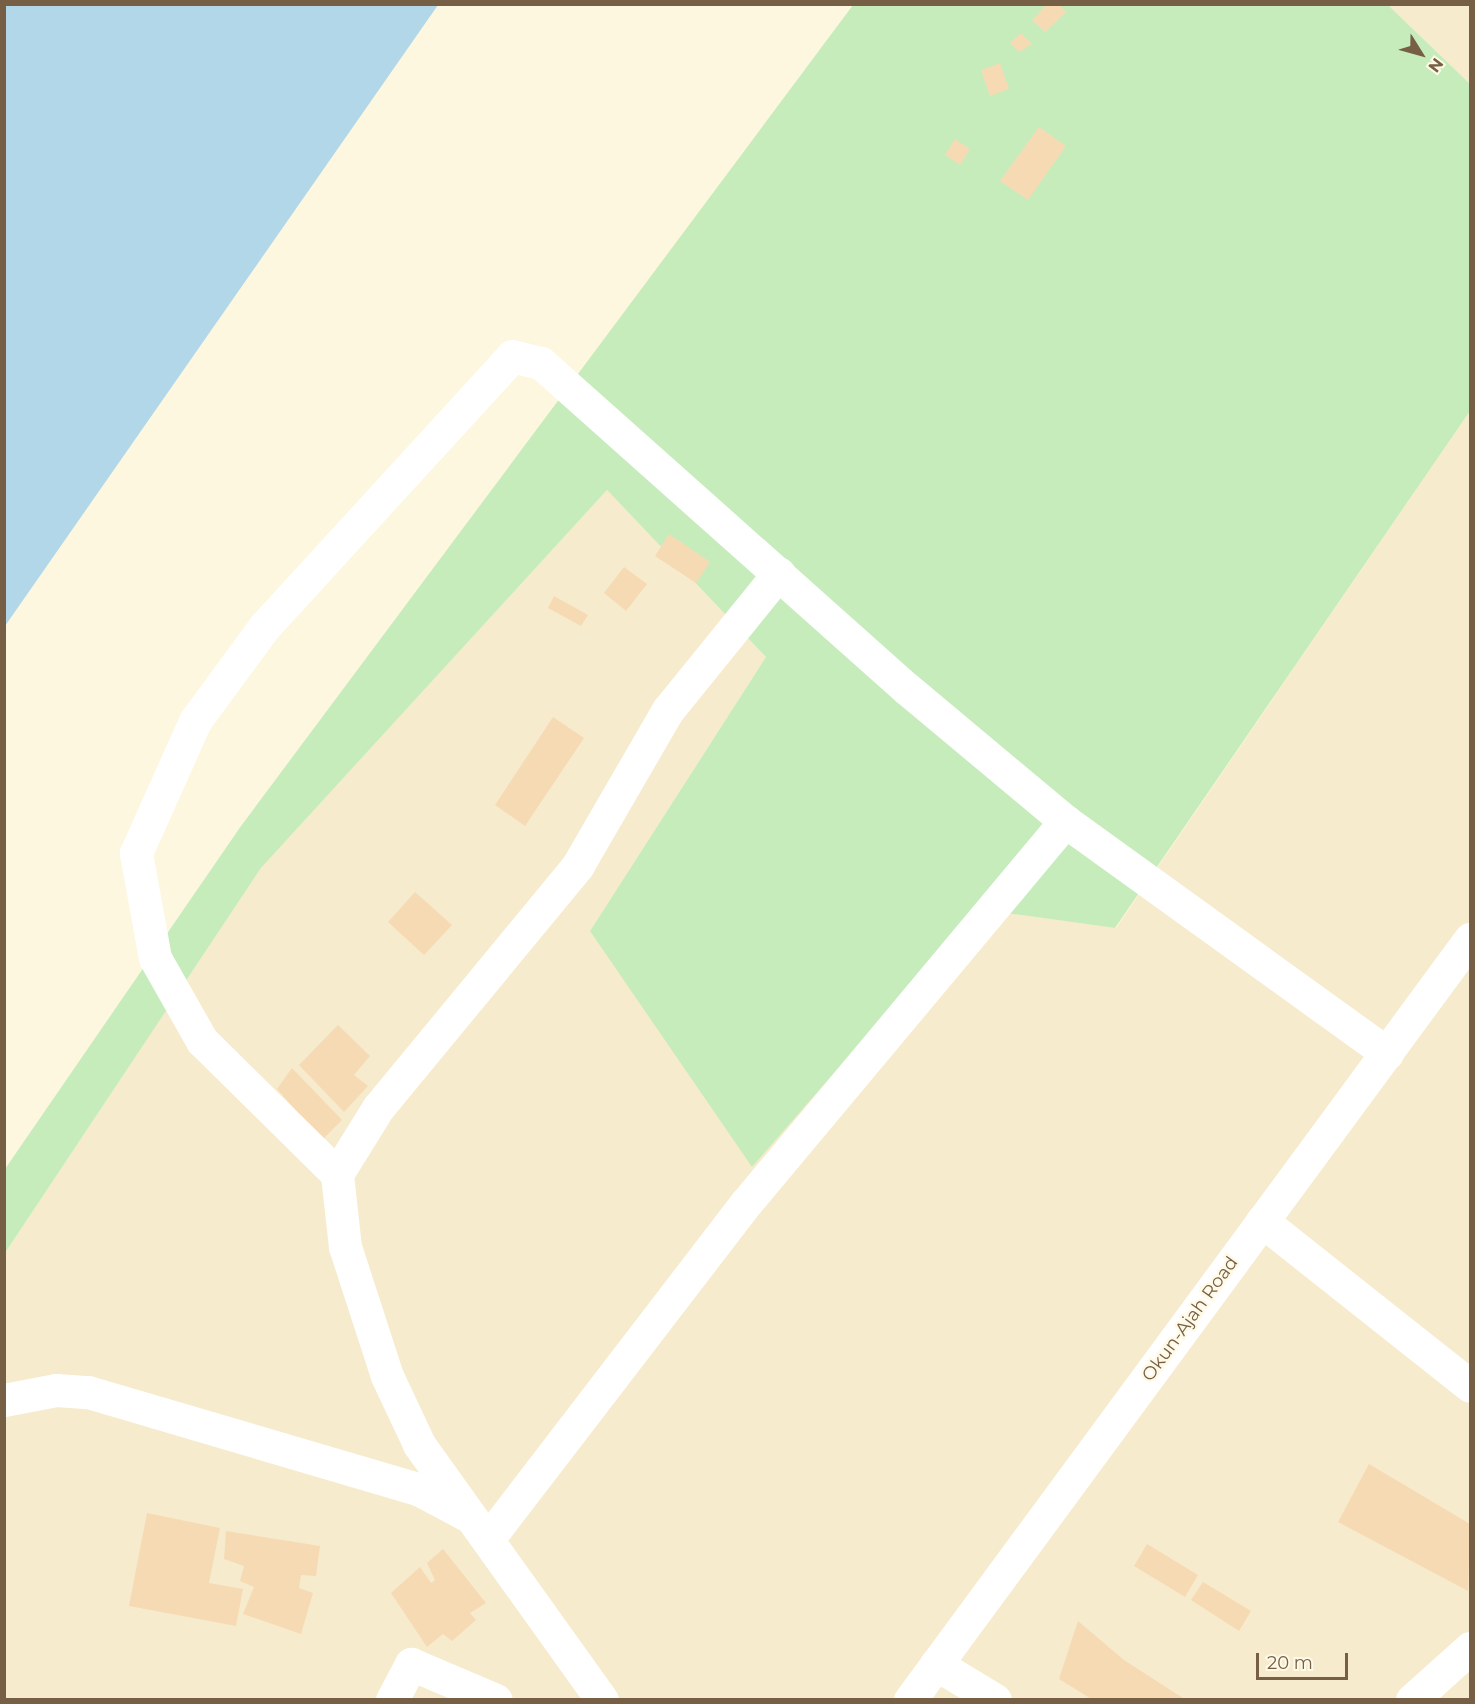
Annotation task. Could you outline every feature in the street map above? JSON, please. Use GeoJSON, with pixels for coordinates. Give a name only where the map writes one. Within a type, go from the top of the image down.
{"type":"FeatureCollection","features":[{"type":"Feature","properties":{"kind":"street"},"geometry":{"type":"LineString","coordinates":[[337,1174],[202,1041],[155,958],[136,853],[163,788],[195,721],[243,656],[466,401],[512,356],[541,363],[1065,821],[1387,1053]]}},
{"type":"Feature","properties":{"kind":"street"},"geometry":{"type":"LineString","coordinates":[[602,1700],[419,1444],[387,1376],[345,1247],[337,1174],[378,1108],[578,865],[668,710],[779,573]]}},
{"type":"Feature","properties":{"kind":"street"},"geometry":{"type":"LineString","coordinates":[[480,1528],[746,1203],[1065,821]]}},
{"type":"Feature","properties":{"kind":"street","name":"Okun-Ajah Road"},"geometry":{"type":"LineString","coordinates":[[910,1700],[1470,939]]}},
{"type":"Feature","properties":{"kind":"street"},"geometry":{"type":"LineString","coordinates":[[1262,1221],[1470,1386]]}},
{"type":"Feature","properties":{"kind":"street"},"geometry":{"type":"LineString","coordinates":[[4,1400],[56,1390],[88,1392],[418,1489],[480,1528]]}},
{"type":"Feature","properties":{"kind":"street"},"geometry":{"type":"LineString","coordinates":[[1412,1700],[1470,1648]]}},
{"type":"Feature","properties":{"kind":"street"},"geometry":{"type":"LineString","coordinates":[[392,1700],[411,1664],[496,1700]]}},
{"type":"Feature","properties":{"kind":"street"},"geometry":{"type":"LineString","coordinates":[[936,1664],[995,1700]]}},
{"type":"Feature","properties":{"kind":"shaded area"},"geometry":{"type":"Polygon","coordinates":[[[1388,5],[1470,5],[1470,84],[1388,5]]]}},
{"type":"Feature","properties":{"kind":"shaded area"},"geometry":{"type":"Polygon","coordinates":[[[1470,411],[1470,1699],[5,1700],[5,1253],[261,868],[607,490],[766,657],[590,931],[977,909],[1116,928],[1470,411]]]}},
{"type":"Feature","properties":{"kind":"green space"},"geometry":{"type":"Polygon","coordinates":[[[853,5],[1388,5],[1470,84],[1470,411],[1115,928],[977,909],[752,1167],[590,931],[766,657],[607,490],[261,868],[5,1253],[5,1169],[241,826],[853,5]]]}},
{"type":"Feature","properties":{"kind":"water"},"geometry":{"type":"Polygon","coordinates":[[[4,5],[438,5],[5,626],[4,5]]]}},
{"type":"Feature","properties":{"kind":"building"},"geometry":{"type":"Polygon","coordinates":[[[1047,4],[1059,4],[1066,12],[1045,32],[1032,20],[1047,4]]]}},
{"type":"Feature","properties":{"kind":"building"},"geometry":{"type":"Polygon","coordinates":[[[1021,33],[1032,44],[1019,52],[1010,43],[1021,33]]]}},
{"type":"Feature","properties":{"kind":"building"},"geometry":{"type":"Polygon","coordinates":[[[1000,63],[1009,89],[990,96],[981,70],[1000,63]]]}},
{"type":"Feature","properties":{"kind":"building"},"geometry":{"type":"Polygon","coordinates":[[[1039,127],[1066,146],[1028,200],[1000,181],[1039,127]]]}},
{"type":"Feature","properties":{"kind":"building"},"geometry":{"type":"Polygon","coordinates":[[[955,139],[970,149],[960,165],[945,155],[955,139]]]}},
{"type":"Feature","properties":{"kind":"building"},"geometry":{"type":"Polygon","coordinates":[[[669,534],[710,562],[696,583],[655,556],[669,534]]]}},
{"type":"Feature","properties":{"kind":"building"},"geometry":{"type":"Polygon","coordinates":[[[624,567],[647,584],[626,611],[604,593],[624,567]]]}},
{"type":"Feature","properties":{"kind":"building"},"geometry":{"type":"Polygon","coordinates":[[[554,596],[588,615],[581,626],[548,608],[554,596]]]}},
{"type":"Feature","properties":{"kind":"building"},"geometry":{"type":"Polygon","coordinates":[[[553,717],[584,738],[525,826],[495,805],[553,717]]]}},
{"type":"Feature","properties":{"kind":"building"},"geometry":{"type":"Polygon","coordinates":[[[415,892],[452,925],[424,955],[388,922],[415,892]]]}},
{"type":"Feature","properties":{"kind":"building"},"geometry":{"type":"Polygon","coordinates":[[[338,1025],[370,1056],[354,1075],[368,1086],[344,1112],[299,1065],[338,1025]]]}},
{"type":"Feature","properties":{"kind":"building"},"geometry":{"type":"Polygon","coordinates":[[[292,1068],[342,1120],[322,1140],[277,1089],[292,1068]]]}},
{"type":"Feature","properties":{"kind":"building"},"geometry":{"type":"Polygon","coordinates":[[[1369,1464],[1470,1524],[1468,1591],[1338,1522],[1369,1464]]]}},
{"type":"Feature","properties":{"kind":"building"},"geometry":{"type":"Polygon","coordinates":[[[147,1513],[220,1528],[209,1583],[243,1589],[236,1626],[129,1606],[147,1513]]]}},
{"type":"Feature","properties":{"kind":"building"},"geometry":{"type":"Polygon","coordinates":[[[226,1531],[320,1546],[316,1576],[301,1575],[299,1588],[313,1593],[301,1634],[243,1614],[254,1587],[240,1581],[244,1566],[224,1559],[226,1531]]]}},
{"type":"Feature","properties":{"kind":"building"},"geometry":{"type":"Polygon","coordinates":[[[1147,1544],[1198,1575],[1185,1597],[1134,1566],[1147,1544]]]}},
{"type":"Feature","properties":{"kind":"building"},"geometry":{"type":"Polygon","coordinates":[[[443,1549],[486,1603],[470,1613],[476,1620],[452,1641],[443,1634],[427,1647],[391,1593],[420,1567],[431,1583],[435,1580],[427,1563],[443,1549]]]}},
{"type":"Feature","properties":{"kind":"building"},"geometry":{"type":"Polygon","coordinates":[[[1203,1582],[1251,1611],[1239,1631],[1191,1600],[1203,1582]]]}},
{"type":"Feature","properties":{"kind":"building"},"geometry":{"type":"Polygon","coordinates":[[[1078,1621],[1124,1660],[1186,1700],[1093,1700],[1059,1679],[1078,1621]]]}}]}
